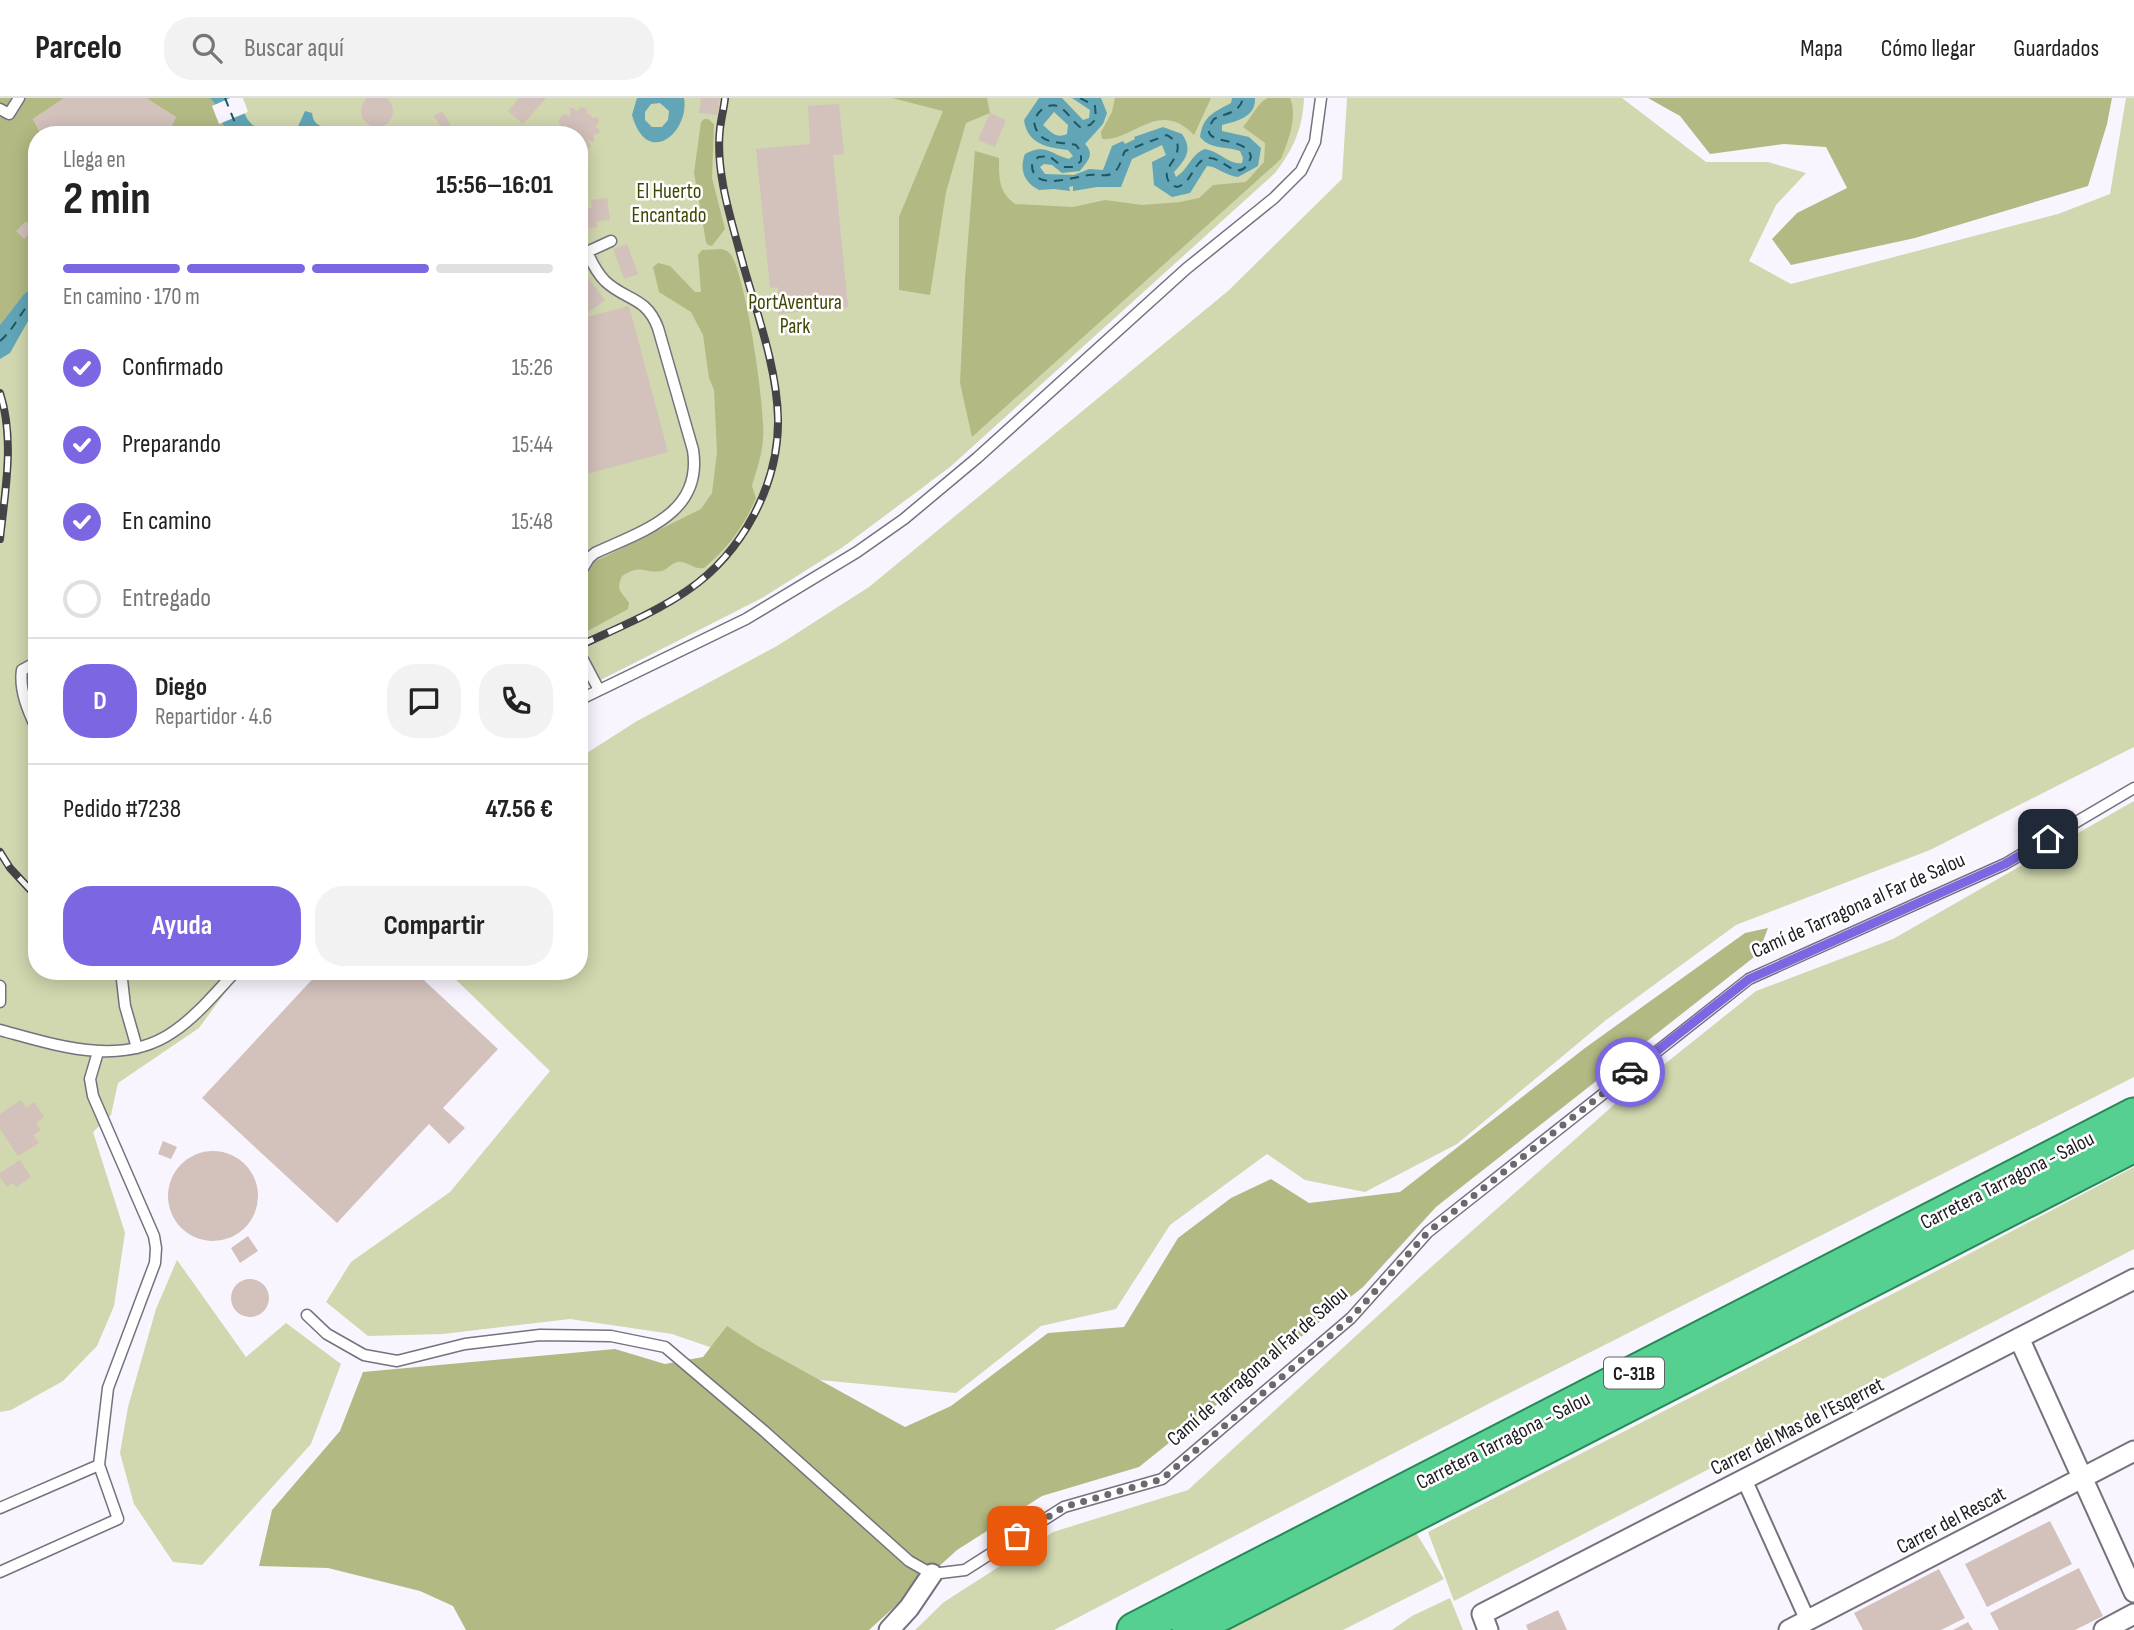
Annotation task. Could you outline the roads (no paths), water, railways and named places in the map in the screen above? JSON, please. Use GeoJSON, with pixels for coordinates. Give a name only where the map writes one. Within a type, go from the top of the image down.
{"type":"FeatureCollection","features":[{"type":"Feature","properties":{"kind":"highway","name":"Carretera Tarragona - Salou"},"geometry":{"type":"LineString","coordinates":[[1134,1630],[2134,1115]]}},
{"type":"Feature","properties":{"kind":"highway","name":"Carretera Tarragona - Salou"},"geometry":{"type":"LineString","coordinates":[[1189,1630],[2134,1145]]}},
{"type":"Feature","properties":{"kind":"street","name":"Carrer del Mas de l'Esqerret"},"geometry":{"type":"LineString","coordinates":[[1485,1622],[1744,1479],[2134,1279]]}},
{"type":"Feature","properties":{"kind":"street"},"geometry":{"type":"LineString","coordinates":[[2019,1338],[2134,1592]]}},
{"type":"Feature","properties":{"kind":"street","name":"Carrer del Rescat"},"geometry":{"type":"LineString","coordinates":[[1789,1630],[2134,1451]]}},
{"type":"Feature","properties":{"kind":"street"},"geometry":{"type":"LineString","coordinates":[[1744,1479],[1808,1620]]}},
{"type":"Feature","properties":{"kind":"street"},"geometry":{"type":"LineString","coordinates":[[889,1630],[909,1608],[932,1574]]}},
{"type":"Feature","properties":{"kind":"street"},"geometry":{"type":"LineString","coordinates":[[2104,1630],[2134,1614]]}},
{"type":"Feature","properties":{"kind":"lane"},"geometry":{"type":"LineString","coordinates":[[0,109],[9,114],[19,98]]}},
{"type":"Feature","properties":{"kind":"lane"},"geometry":{"type":"LineString","coordinates":[[588,695],[746,619],[857,552],[904,519],[977,458],[1186,269],[1274,198],[1301,171],[1315,142],[1321,98]]}},
{"type":"Feature","properties":{"kind":"lane"},"geometry":{"type":"LineString","coordinates":[[588,252],[611,241]]}},
{"type":"Feature","properties":{"kind":"lane"},"geometry":{"type":"LineString","coordinates":[[588,254],[595,269],[606,282],[652,313],[659,328],[693,450],[694,471],[691,486],[672,513],[660,522],[595,553],[588,560]]}},
{"type":"Feature","properties":{"kind":"lane"},"geometry":{"type":"LineString","coordinates":[[28,667],[21,674],[23,695],[28,708]]}},
{"type":"Feature","properties":{"kind":"lane"},"geometry":{"type":"LineString","coordinates":[[588,670],[598,690]]}},
{"type":"Feature","properties":{"kind":"lane","name":"Camí de Tarragona al Far de Salou"},"geometry":{"type":"LineString","coordinates":[[932,1574],[965,1570],[1064,1507],[1162,1479],[1351,1318],[1428,1232],[1749,979],[2005,864],[2134,788]]}},
{"type":"Feature","properties":{"kind":"lane"},"geometry":{"type":"LineString","coordinates":[[122,980],[124,998],[138,1048]]}},
{"type":"Feature","properties":{"kind":"lane"},"geometry":{"type":"LineString","coordinates":[[0,1030],[98,1052],[138,1048],[172,1033],[186,1023],[227,980]]}},
{"type":"Feature","properties":{"kind":"lane"},"geometry":{"type":"LineString","coordinates":[[0,986],[0,1002]]}},
{"type":"Feature","properties":{"kind":"lane"},"geometry":{"type":"LineString","coordinates":[[0,1572],[118,1519],[99,1465],[107,1388],[151,1276],[156,1248],[93,1096],[90,1079],[98,1052]]}},
{"type":"Feature","properties":{"kind":"lane"},"geometry":{"type":"LineString","coordinates":[[307,1315],[327,1334],[364,1355],[397,1361],[465,1344],[540,1335],[611,1336],[664,1347],[764,1431],[909,1561],[932,1574]]}},
{"type":"Feature","properties":{"kind":"lane"},"geometry":{"type":"LineString","coordinates":[[0,1508],[99,1465]]}},
{"type":"Feature","properties":{"kind":"water"},"geometry":{"type":"Polygon","coordinates":[[[210,98],[239,98],[245,115],[255,126],[224,126],[216,105],[210,98]]]}},
{"type":"Feature","properties":{"kind":"water"},"geometry":{"type":"Polygon","coordinates":[[[637,98],[684,98],[681,123],[666,140],[647,140],[639,131],[632,115],[637,98]],[[660,103],[651,104],[645,112],[645,120],[652,127],[662,127],[668,120],[669,111],[660,103]]]}},
{"type":"Feature","properties":{"kind":"water"},"geometry":{"type":"Polygon","coordinates":[[[1039,98],[1062,98],[1083,120],[1089,118],[1090,110],[1072,98],[1101,98],[1107,113],[1103,124],[1085,144],[1090,155],[1080,171],[1062,173],[1052,165],[1044,164],[1040,167],[1045,174],[1074,175],[1089,169],[1103,170],[1112,146],[1123,141],[1125,144],[1135,139],[1134,137],[1163,127],[1182,134],[1187,145],[1187,154],[1174,172],[1176,177],[1205,149],[1233,162],[1242,163],[1240,151],[1214,146],[1200,137],[1207,119],[1231,103],[1232,98],[1255,98],[1249,114],[1222,125],[1222,131],[1249,137],[1261,148],[1258,166],[1238,177],[1207,166],[1190,193],[1172,197],[1154,185],[1152,162],[1166,155],[1162,145],[1132,159],[1121,187],[1073,191],[1073,186],[1069,187],[1070,191],[1039,190],[1030,184],[1024,175],[1025,154],[1043,149],[1069,159],[1073,156],[1068,150],[1046,146],[1034,140],[1029,135],[1024,120],[1039,98]],[[1054,112],[1043,125],[1060,136],[1067,134],[1068,125],[1054,112]]]}},
{"type":"Feature","properties":{"kind":"water"},"geometry":{"type":"Polygon","coordinates":[[[305,111],[312,113],[315,122],[322,126],[298,126],[305,111]]]}},
{"type":"Feature","properties":{"kind":"water"},"geometry":{"type":"Polygon","coordinates":[[[28,291],[28,321],[10,353],[0,359],[0,325],[28,291]]]}},
{"type":"Feature","properties":{"kind":"railway"},"geometry":{"type":"LineString","coordinates":[[588,642],[662,606],[707,575],[725,557],[754,515],[772,468],[777,444],[777,399],[765,341],[722,180],[719,146],[725,98]]}},
{"type":"Feature","properties":{"kind":"railway"},"geometry":{"type":"LineString","coordinates":[[0,393],[5,411],[8,447],[0,539]]}},
{"type":"Feature","properties":{"kind":"railway"},"geometry":{"type":"LineString","coordinates":[[0,852],[28,887]]}},
{"type":"Feature","properties":{"kind":"park label","name":"El Huerto Encantado"},"geometry":{"type":"Point","coordinates":[669,203]}},
{"type":"Feature","properties":{"kind":"park label","name":"PortAventura Park"},"geometry":{"type":"Point","coordinates":[795,314]}}]}
